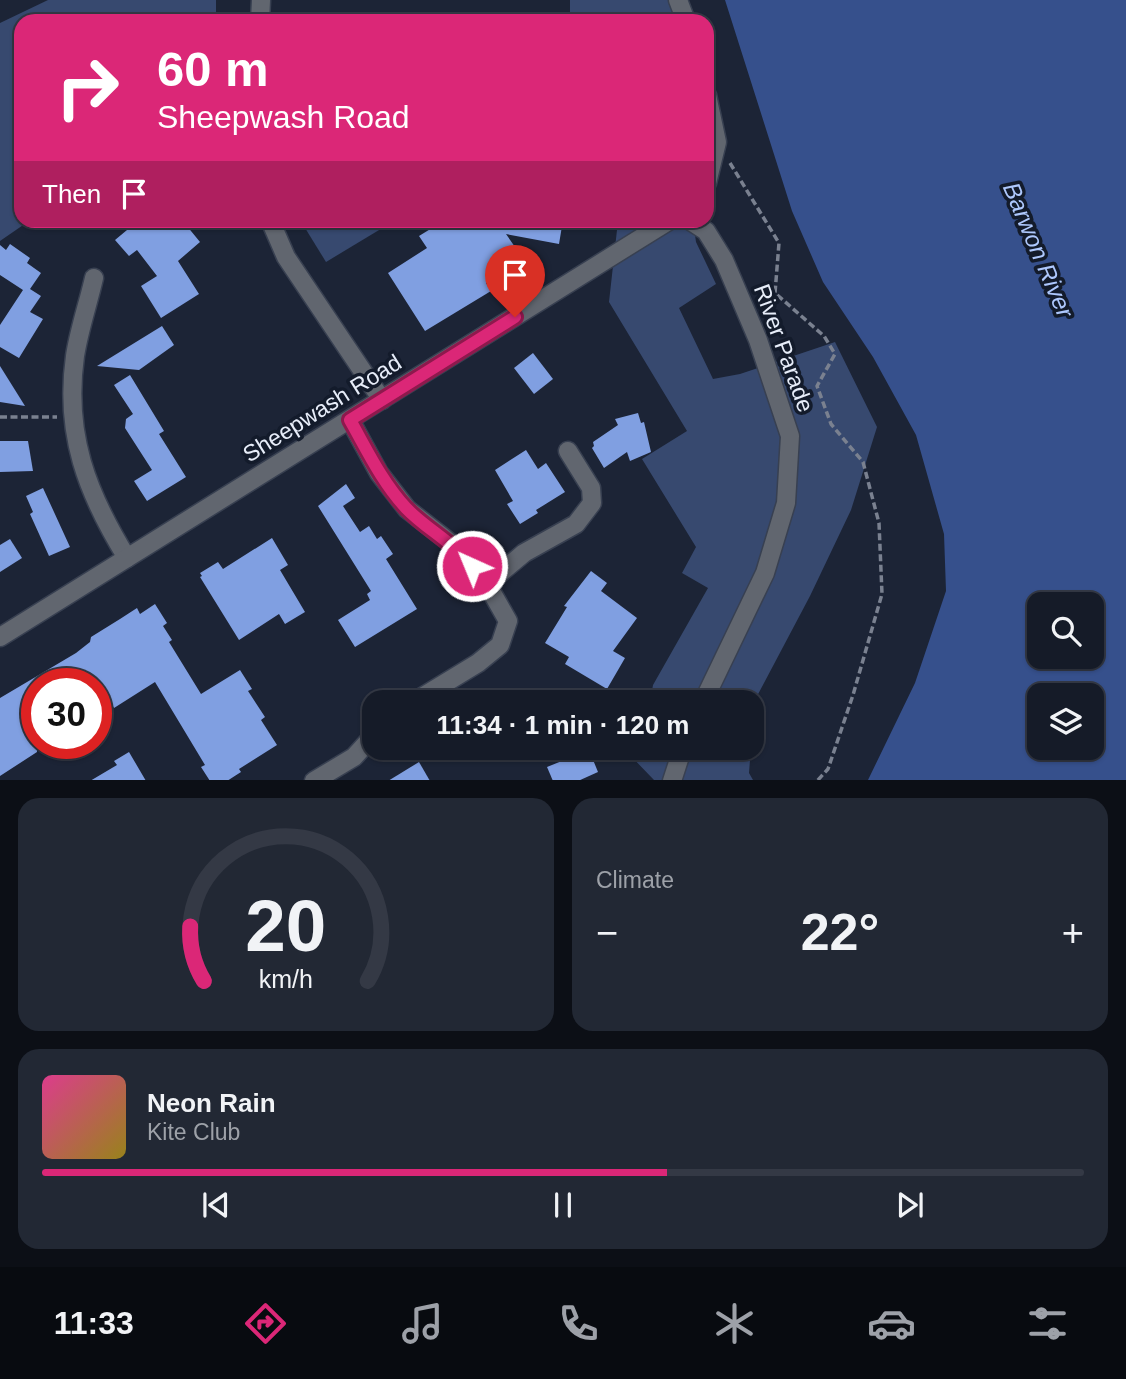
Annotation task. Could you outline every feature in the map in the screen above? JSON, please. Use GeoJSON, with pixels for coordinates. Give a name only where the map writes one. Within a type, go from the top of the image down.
{"type":"FeatureCollection","features":[{"type":"Feature","properties":{"kind":"street"},"geometry":{"type":"LineString","coordinates":[[714,128],[717,142],[714,154]]}},
{"type":"Feature","properties":{"kind":"street"},"geometry":{"type":"LineString","coordinates":[[273,228],[286,257],[382,400]]}},
{"type":"Feature","properties":{"kind":"street","name":"Sheepwash Road"},"geometry":{"type":"LineString","coordinates":[[0,637],[657,228]]}},
{"type":"Feature","properties":{"kind":"street","name":"River Parade"},"geometry":{"type":"LineString","coordinates":[[701,228],[706,231],[723,260],[758,340],[790,436],[786,503],[765,573],[709,690]]}},
{"type":"Feature","properties":{"kind":"street"},"geometry":{"type":"LineString","coordinates":[[94,278],[75,353],[73,416],[79,460],[93,496],[127,558]]}},
{"type":"Feature","properties":{"kind":"street"},"geometry":{"type":"LineString","coordinates":[[350,420],[379,473],[407,509],[457,548],[486,584],[508,621],[500,645],[478,663],[434,690]]}},
{"type":"Feature","properties":{"kind":"street"},"geometry":{"type":"LineString","coordinates":[[486,584],[524,553],[576,524],[592,503],[591,488],[568,451]]}},
{"type":"Feature","properties":{"kind":"street"},"geometry":{"type":"LineString","coordinates":[[314,780],[354,757],[362,748]]}},
{"type":"Feature","properties":{"kind":"street"},"geometry":{"type":"LineString","coordinates":[[672,780],[679,760]]}},
{"type":"Feature","properties":{"kind":"path"},"geometry":{"type":"LineString","coordinates":[[717,142],[779,243],[775,293],[824,336],[835,354],[817,386],[831,424],[863,462],[879,523],[882,594],[828,769],[817,780]]}},
{"type":"Feature","properties":{"kind":"path"},"geometry":{"type":"LineString","coordinates":[[0,417],[73,416]]}},
{"type":"Feature","properties":{"kind":"shaded area"},"geometry":{"type":"Polygon","coordinates":[[[48,0],[216,0],[216,14],[19,14],[48,0]]]}},
{"type":"Feature","properties":{"kind":"shaded area"},"geometry":{"type":"Polygon","coordinates":[[[570,0],[671,0],[675,14],[570,14],[570,0]]]}},
{"type":"Feature","properties":{"kind":"shaded area"},"geometry":{"type":"Polygon","coordinates":[[[14,16],[14,228],[19,228],[0,241],[0,23],[14,16]]]}},
{"type":"Feature","properties":{"kind":"shaded area"},"geometry":{"type":"Polygon","coordinates":[[[305,228],[382,228],[326,262],[305,228]]]}},
{"type":"Feature","properties":{"kind":"shaded area"},"geometry":{"type":"Polygon","coordinates":[[[617,228],[694,228],[696,242],[716,284],[679,308],[713,379],[740,374],[835,342],[877,427],[851,510],[810,596],[760,690],[652,690],[708,588],[682,573],[696,547],[642,459],[687,431],[609,302],[617,228]]]}},
{"type":"Feature","properties":{"kind":"shaded area"},"geometry":{"type":"Polygon","coordinates":[[[635,760],[750,760],[749,773],[753,780],[654,780],[635,760]]]}},
{"type":"Feature","properties":{"kind":"water","name":"Barwon River"},"geometry":{"type":"Polygon","coordinates":[[[725,0],[1126,0],[1126,780],[868,780],[915,683],[946,591],[944,534],[916,435],[873,357],[823,282],[792,211],[725,0]]]}},
{"type":"Feature","properties":{"kind":"building"},"geometry":{"type":"Polygon","coordinates":[[[129,228],[189,228],[200,242],[178,261],[199,294],[161,318],[141,286],[157,276],[137,250],[129,256],[115,240],[129,228]]]}},
{"type":"Feature","properties":{"kind":"building"},"geometry":{"type":"Polygon","coordinates":[[[432,228],[562,228],[559,244],[506,234],[522,257],[486,283],[491,291],[425,331],[388,273],[427,248],[419,236],[432,228]]]}},
{"type":"Feature","properties":{"kind":"building"},"geometry":{"type":"Polygon","coordinates":[[[10,244],[30,258],[27,263],[41,273],[30,289],[41,296],[30,312],[43,319],[19,358],[0,347],[0,325],[23,290],[0,275],[0,245],[6,250],[10,244]]]}},
{"type":"Feature","properties":{"kind":"building"},"geometry":{"type":"Polygon","coordinates":[[[162,326],[174,345],[139,370],[97,366],[162,326]]]}},
{"type":"Feature","properties":{"kind":"building"},"geometry":{"type":"Polygon","coordinates":[[[533,353],[553,379],[534,394],[514,368],[533,353]]]}},
{"type":"Feature","properties":{"kind":"building"},"geometry":{"type":"Polygon","coordinates":[[[0,366],[25,406],[0,402],[0,366]]]}},
{"type":"Feature","properties":{"kind":"building"},"geometry":{"type":"Polygon","coordinates":[[[130,375],[164,431],[159,434],[186,477],[147,501],[134,481],[152,470],[125,428],[126,419],[133,414],[114,385],[130,375]]]}},
{"type":"Feature","properties":{"kind":"building"},"geometry":{"type":"Polygon","coordinates":[[[638,413],[641,423],[644,422],[651,452],[630,461],[627,452],[604,468],[592,448],[593,442],[618,425],[615,419],[638,413]]]}},
{"type":"Feature","properties":{"kind":"building"},"geometry":{"type":"Polygon","coordinates":[[[0,441],[28,441],[33,471],[0,472],[0,441]]]}},
{"type":"Feature","properties":{"kind":"building"},"geometry":{"type":"Polygon","coordinates":[[[526,450],[538,469],[546,463],[565,492],[536,510],[538,513],[520,524],[507,504],[513,501],[495,470],[526,450]]]}},
{"type":"Feature","properties":{"kind":"building"},"geometry":{"type":"Polygon","coordinates":[[[346,484],[355,498],[343,506],[360,532],[369,526],[377,539],[381,536],[393,554],[386,559],[417,609],[355,647],[338,620],[370,600],[367,594],[371,591],[318,506],[346,484]]]}},
{"type":"Feature","properties":{"kind":"building"},"geometry":{"type":"Polygon","coordinates":[[[43,488],[70,547],[49,556],[30,514],[33,512],[26,496],[43,488]]]}},
{"type":"Feature","properties":{"kind":"building"},"geometry":{"type":"Polygon","coordinates":[[[272,538],[288,565],[280,570],[305,612],[285,624],[279,614],[239,640],[200,573],[218,562],[223,569],[272,538]]]}},
{"type":"Feature","properties":{"kind":"building"},"geometry":{"type":"Polygon","coordinates":[[[10,539],[22,558],[0,572],[0,545],[10,539]]]}},
{"type":"Feature","properties":{"kind":"building"},"geometry":{"type":"Polygon","coordinates":[[[591,571],[607,583],[601,591],[637,618],[613,651],[625,658],[607,689],[565,664],[569,657],[545,643],[567,607],[564,606],[591,571]]]}},
{"type":"Feature","properties":{"kind":"building"},"geometry":{"type":"Polygon","coordinates":[[[155,604],[167,623],[163,626],[172,640],[169,642],[201,694],[240,670],[252,689],[248,691],[265,717],[261,720],[277,745],[239,769],[241,772],[229,780],[209,780],[201,767],[205,765],[155,682],[114,708],[112,668],[51,668],[76,653],[90,642],[91,637],[137,608],[140,614],[155,604]]]}},
{"type":"Feature","properties":{"kind":"building"},"geometry":{"type":"Polygon","coordinates":[[[21,686],[21,759],[26,759],[0,776],[0,698],[21,686]]]}},
{"type":"Feature","properties":{"kind":"building"},"geometry":{"type":"Polygon","coordinates":[[[129,752],[145,780],[92,780],[117,765],[114,761],[129,752]]]}},
{"type":"Feature","properties":{"kind":"building"},"geometry":{"type":"Polygon","coordinates":[[[564,760],[593,760],[598,772],[580,780],[553,780],[547,767],[564,760]]]}},
{"type":"Feature","properties":{"kind":"building"},"geometry":{"type":"Polygon","coordinates":[[[419,762],[429,780],[390,780],[419,762]]]}},
{"type":"Feature","properties":{"kind":"route"},"geometry":{"type":"LineString","coordinates":[[472,566],[457,548],[407,509],[379,473],[350,420],[515,317]]}}]}
